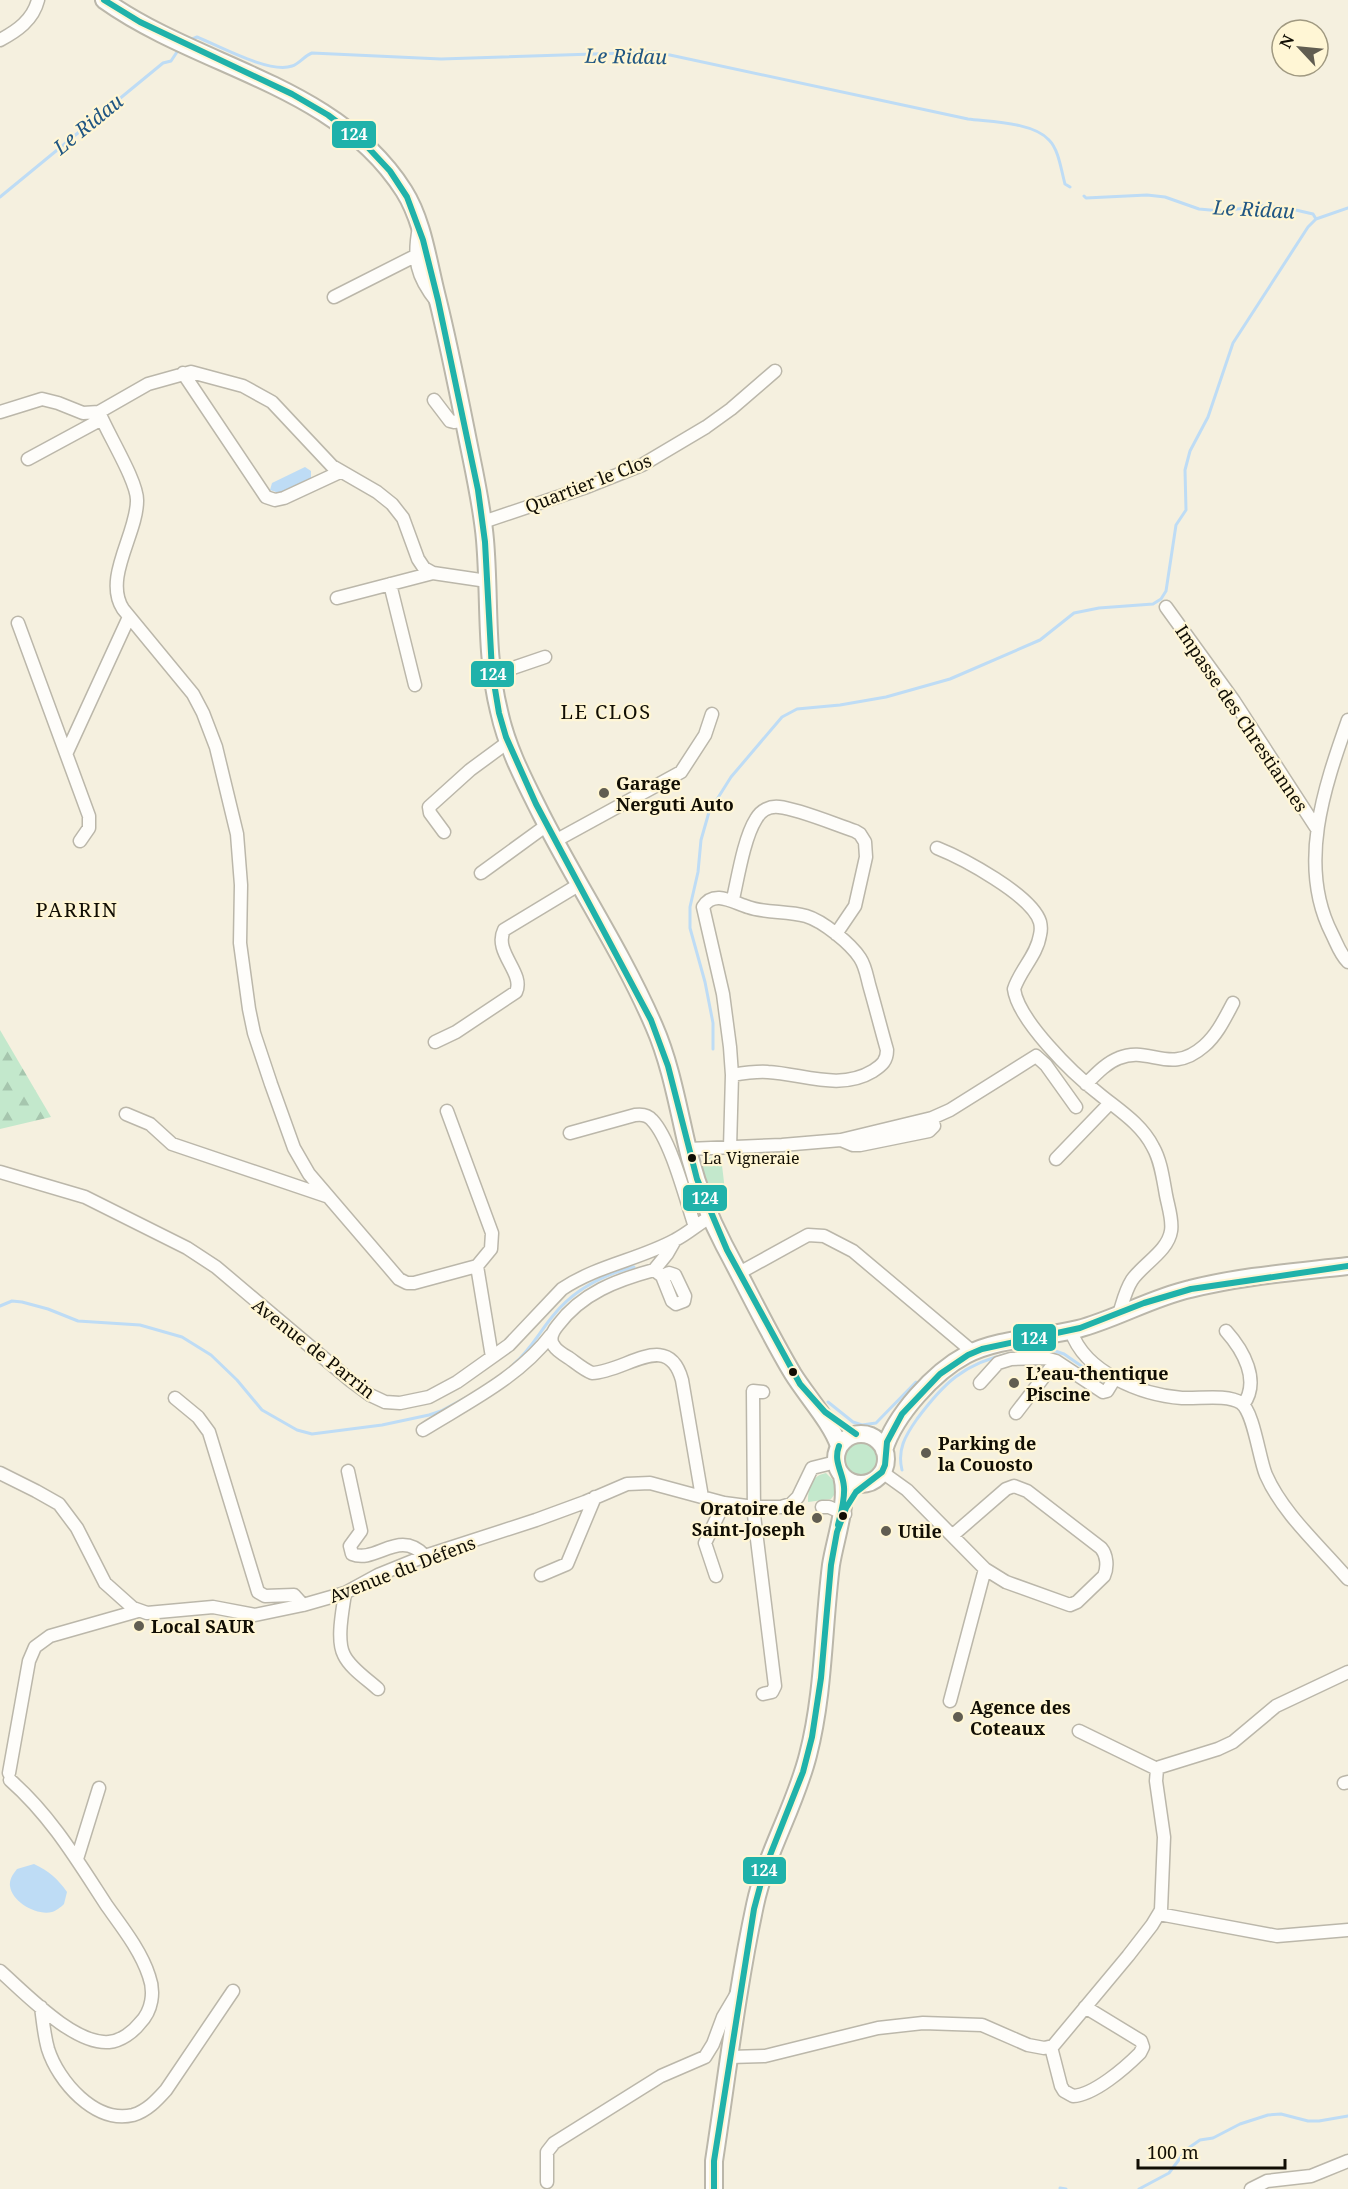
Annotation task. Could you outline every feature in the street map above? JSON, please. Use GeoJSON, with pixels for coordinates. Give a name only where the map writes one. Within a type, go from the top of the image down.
{"type":"FeatureCollection","features":[{"type":"Feature","properties":{"kind":"main road"},"geometry":{"type":"LineString","coordinates":[[104,0],[164,36],[312,104],[335,119],[375,154],[392,173],[409,199],[419,225],[439,306],[483,522],[492,675],[498,709],[508,742],[555,841],[656,1030],[666,1060],[688,1149],[710,1217],[792,1372],[834,1433],[844,1489],[843,1512],[831,1565],[819,1698],[813,1736],[800,1781],[760,1884],[741,1986],[714,2161],[714,2189]]}},
{"type":"Feature","properties":{"kind":"main road"},"geometry":{"type":"LineString","coordinates":[[884,1450],[908,1408],[931,1382],[948,1367],[973,1352],[990,1346],[1071,1331],[1144,1303],[1191,1289],[1348,1266]]}},
{"type":"Feature","properties":{"kind":"main road"},"geometry":{"type":"LineString","coordinates":[[811,1399],[843,1426],[881,1444],[884,1450],[886,1460],[882,1472],[876,1479],[865,1484],[856,1492],[843,1512]]}},
{"type":"Feature","properties":{"kind":"main road"},"geometry":{"type":"LineString","coordinates":[[865,1484],[852,1483],[839,1461],[844,1440],[863,1435],[908,1408]]}},
{"type":"Feature","properties":{"kind":"street"},"geometry":{"type":"LineString","coordinates":[[0,40],[25,24],[38,0]]}},
{"type":"Feature","properties":{"kind":"street"},"geometry":{"type":"LineString","coordinates":[[419,225],[415,256],[427,291],[439,306]]}},
{"type":"Feature","properties":{"kind":"street"},"geometry":{"type":"LineString","coordinates":[[334,297],[415,256]]}},
{"type":"Feature","properties":{"kind":"street","name":"Quartier le Clos"},"geometry":{"type":"LineString","coordinates":[[483,522],[584,488],[642,465],[706,427],[775,371]]}},
{"type":"Feature","properties":{"kind":"street"},"geometry":{"type":"LineString","coordinates":[[28,459],[148,384],[183,373],[191,372],[210,376],[243,386],[266,398],[340,472],[377,492],[398,510],[408,527],[420,563],[433,573]]}},
{"type":"Feature","properties":{"kind":"street"},"geometry":{"type":"LineString","coordinates":[[183,373],[267,497],[275,500],[284,498],[340,472]]}},
{"type":"Feature","properties":{"kind":"street"},"geometry":{"type":"LineString","coordinates":[[0,412],[42,399],[83,413],[100,416]]}},
{"type":"Feature","properties":{"kind":"street"},"geometry":{"type":"LineString","coordinates":[[434,400],[450,421],[464,420]]}},
{"type":"Feature","properties":{"kind":"street"},"geometry":{"type":"LineString","coordinates":[[100,416],[137,496],[136,513],[117,583],[117,598],[129,617],[193,694],[216,747],[237,834],[242,968],[254,1033],[280,1112],[294,1148],[309,1174],[390,1270],[403,1282],[414,1283],[477,1266],[491,1249],[492,1233],[447,1111]]}},
{"type":"Feature","properties":{"kind":"street"},"geometry":{"type":"LineString","coordinates":[[337,598],[433,573],[487,581]]}},
{"type":"Feature","properties":{"kind":"street"},"geometry":{"type":"LineString","coordinates":[[390,584],[415,685]]}},
{"type":"Feature","properties":{"kind":"street","name":"Impasse des Chrestiannes"},"geometry":{"type":"LineString","coordinates":[[1166,607],[1234,701],[1317,829]]}},
{"type":"Feature","properties":{"kind":"street"},"geometry":{"type":"LineString","coordinates":[[67,752],[129,617]]}},
{"type":"Feature","properties":{"kind":"street"},"geometry":{"type":"LineString","coordinates":[[18,623],[67,752],[90,822],[80,841]]}},
{"type":"Feature","properties":{"kind":"street"},"geometry":{"type":"LineString","coordinates":[[492,675],[545,657]]}},
{"type":"Feature","properties":{"kind":"street"},"geometry":{"type":"LineString","coordinates":[[555,841],[681,772],[705,735],[712,714]]}},
{"type":"Feature","properties":{"kind":"street"},"geometry":{"type":"LineString","coordinates":[[1348,720],[1320,806],[1316,868],[1320,907],[1340,952],[1348,962]]}},
{"type":"Feature","properties":{"kind":"street"},"geometry":{"type":"LineString","coordinates":[[444,832],[430,813],[429,807],[470,770],[508,742]]}},
{"type":"Feature","properties":{"kind":"street"},"geometry":{"type":"LineString","coordinates":[[733,899],[753,824],[763,810],[772,807],[785,808],[855,831],[865,842],[866,857],[855,906],[836,934]]}},
{"type":"Feature","properties":{"kind":"street"},"geometry":{"type":"LineString","coordinates":[[481,873],[547,825]]}},
{"type":"Feature","properties":{"kind":"street"},"geometry":{"type":"LineString","coordinates":[[937,848],[991,875],[1038,917],[1041,924],[1038,942],[1014,989],[1017,1004],[1049,1046],[1086,1084],[1139,1127],[1153,1147],[1163,1177],[1172,1227],[1166,1243],[1133,1278],[1119,1314]]}},
{"type":"Feature","properties":{"kind":"street"},"geometry":{"type":"LineString","coordinates":[[435,1042],[456,1032],[516,992],[517,980],[501,941],[504,930],[580,884]]}},
{"type":"Feature","properties":{"kind":"street"},"geometry":{"type":"LineString","coordinates":[[730,1148],[732,1075],[723,994],[703,907],[709,900],[722,898],[733,899],[750,908],[781,911],[807,917],[836,934],[856,953],[863,964],[887,1050],[886,1060],[882,1065],[871,1072],[848,1080],[823,1080],[761,1071],[732,1075]]}},
{"type":"Feature","properties":{"kind":"street"},"geometry":{"type":"LineString","coordinates":[[1086,1084],[1109,1063],[1126,1056],[1143,1055],[1173,1060],[1192,1054],[1210,1040],[1233,1003]]}},
{"type":"Feature","properties":{"kind":"street"},"geometry":{"type":"LineString","coordinates":[[688,1149],[841,1140],[933,1118],[950,1110],[1036,1056],[1046,1065],[1076,1107]]}},
{"type":"Feature","properties":{"kind":"street"},"geometry":{"type":"LineString","coordinates":[[1056,1159],[1110,1103]]}},
{"type":"Feature","properties":{"kind":"street"},"geometry":{"type":"LineString","coordinates":[[126,1114],[150,1124],[172,1144],[327,1197]]}},
{"type":"Feature","properties":{"kind":"street"},"geometry":{"type":"LineString","coordinates":[[570,1133],[635,1115],[641,1114],[651,1119],[674,1162],[695,1227]]}},
{"type":"Feature","properties":{"kind":"street","name":"Avenue de Parrin"},"geometry":{"type":"LineString","coordinates":[[0,1172],[85,1197],[187,1248],[216,1267],[351,1381],[378,1399],[393,1403],[429,1397],[457,1382],[509,1345],[562,1289],[571,1283],[597,1270],[675,1240],[710,1217]]}},
{"type":"Feature","properties":{"kind":"street"},"geometry":{"type":"LineString","coordinates":[[739,1273],[808,1235],[824,1236],[853,1251],[973,1352]]}},
{"type":"Feature","properties":{"kind":"street"},"geometry":{"type":"LineString","coordinates":[[423,1430],[518,1371],[551,1335],[568,1312],[596,1291],[625,1278],[664,1274],[667,1254],[675,1240]]}},
{"type":"Feature","properties":{"kind":"street"},"geometry":{"type":"LineString","coordinates":[[477,1266],[492,1357]]}},
{"type":"Feature","properties":{"kind":"street"},"geometry":{"type":"LineString","coordinates":[[1071,1331],[1078,1347],[1115,1378],[1146,1393],[1181,1398],[1230,1398],[1243,1405],[1249,1415],[1260,1458],[1268,1478],[1311,1538],[1348,1579]]}},
{"type":"Feature","properties":{"kind":"street"},"geometry":{"type":"LineString","coordinates":[[1226,1331],[1242,1351],[1247,1366],[1251,1392],[1243,1405]]}},
{"type":"Feature","properties":{"kind":"street"},"geometry":{"type":"LineString","coordinates":[[551,1335],[554,1346],[592,1373],[602,1372],[652,1355],[665,1355],[673,1360],[682,1380],[702,1497]]}},
{"type":"Feature","properties":{"kind":"street"},"geometry":{"type":"LineString","coordinates":[[980,1383],[993,1367],[1004,1361],[1045,1358],[1056,1361],[1103,1392],[1107,1391],[1115,1378]]}},
{"type":"Feature","properties":{"kind":"street"},"geometry":{"type":"LineString","coordinates":[[1016,1413],[1056,1361]]}},
{"type":"Feature","properties":{"kind":"street"},"geometry":{"type":"LineString","coordinates":[[763,1392],[753,1391],[754,1507],[775,1686],[772,1692],[763,1694]]}},
{"type":"Feature","properties":{"kind":"street"},"geometry":{"type":"LineString","coordinates":[[175,1398],[198,1417],[209,1432],[258,1592],[265,1596],[294,1595],[303,1605]]}},
{"type":"Feature","properties":{"kind":"street","name":"Avenue du Défens"},"geometry":{"type":"LineString","coordinates":[[5,1777],[29,1661],[35,1647],[50,1636],[138,1611],[147,1614],[213,1607],[255,1615],[303,1605],[345,1593],[378,1575],[425,1556],[536,1520],[622,1485],[637,1482],[663,1485],[724,1503],[780,1508],[791,1504],[801,1492],[812,1468],[839,1461]]}},
{"type":"Feature","properties":{"kind":"street"},"geometry":{"type":"LineString","coordinates":[[348,1471],[361,1531],[350,1546],[352,1554],[362,1555],[406,1544],[416,1547],[425,1556]]}},
{"type":"Feature","properties":{"kind":"street"},"geometry":{"type":"LineString","coordinates":[[882,1472],[907,1490],[985,1569],[1006,1582],[1069,1605],[1077,1602],[1104,1576],[1106,1571],[1105,1554],[1101,1548],[1020,1487],[1014,1486],[1006,1489],[953,1535]]}},
{"type":"Feature","properties":{"kind":"street"},"geometry":{"type":"LineString","coordinates":[[0,1473],[59,1504],[77,1527],[105,1583],[138,1611]]}},
{"type":"Feature","properties":{"kind":"street"},"geometry":{"type":"LineString","coordinates":[[541,1575],[567,1564],[596,1497]]}},
{"type":"Feature","properties":{"kind":"street"},"geometry":{"type":"LineString","coordinates":[[716,1576],[705,1543],[724,1503]]}},
{"type":"Feature","properties":{"kind":"street"},"geometry":{"type":"LineString","coordinates":[[822,1507],[843,1512]]}},
{"type":"Feature","properties":{"kind":"street"},"geometry":{"type":"LineString","coordinates":[[950,1701],[985,1569]]}},
{"type":"Feature","properties":{"kind":"street"},"geometry":{"type":"LineString","coordinates":[[345,1593],[341,1632],[342,1652],[352,1666],[378,1689]]}},
{"type":"Feature","properties":{"kind":"street"},"geometry":{"type":"LineString","coordinates":[[1157,1769],[1218,1749],[1237,1740],[1276,1706],[1348,1672]]}},
{"type":"Feature","properties":{"kind":"street"},"geometry":{"type":"LineString","coordinates":[[1079,1731],[1157,1769]]}},
{"type":"Feature","properties":{"kind":"street"},"geometry":{"type":"LineString","coordinates":[[730,2056],[765,2056],[879,2028],[923,2023],[982,2025],[1028,2045],[1051,2047],[1159,1914],[1162,1904],[1164,1845],[1156,1781],[1157,1769]]}},
{"type":"Feature","properties":{"kind":"street"},"geometry":{"type":"LineString","coordinates":[[0,1971],[41,2007],[80,2034],[94,2040],[109,2042],[131,2032],[146,2016],[150,2007],[152,1989],[146,1967],[77,1859],[38,1806],[5,1777]]}},
{"type":"Feature","properties":{"kind":"street"},"geometry":{"type":"LineString","coordinates":[[77,1859],[99,1788]]}},
{"type":"Feature","properties":{"kind":"street"},"geometry":{"type":"LineString","coordinates":[[1159,1914],[1276,1936],[1348,1930]]}},
{"type":"Feature","properties":{"kind":"street"},"geometry":{"type":"LineString","coordinates":[[547,2182],[547,2152],[554,2143],[661,2076],[705,2057],[713,2044],[726,2010],[741,1986]]}},
{"type":"Feature","properties":{"kind":"street"},"geometry":{"type":"LineString","coordinates":[[41,2007],[48,2050],[72,2089],[98,2109],[110,2114],[126,2115],[144,2110],[166,2090],[233,1992]]}},
{"type":"Feature","properties":{"kind":"street"},"geometry":{"type":"LineString","coordinates":[[1051,2047],[1061,2086],[1072,2096],[1083,2094],[1099,2085],[1140,2053],[1143,2044],[1138,2039],[1085,2007]]}},
{"type":"Feature","properties":{"kind":"street"},"geometry":{"type":"LineString","coordinates":[[1251,2189],[1267,2181],[1311,2176],[1348,2161]]}},
{"type":"Feature","properties":{"kind":"green space"},"geometry":{"type":"Polygon","coordinates":[[[0,1030],[51,1117],[0,1129],[0,1030]]]}},
{"type":"Feature","properties":{"kind":"green space"},"geometry":{"type":"Polygon","coordinates":[[[721,1157],[727,1207],[712,1209],[697,1168],[706,1158],[721,1157]]]}},
{"type":"Feature","properties":{"kind":"green space"},"geometry":{"type":"Polygon","coordinates":[[[860,1441],[873,1446],[878,1459],[873,1472],[860,1477],[847,1472],[842,1459],[847,1446],[860,1441]]]}},
{"type":"Feature","properties":{"kind":"green space"},"geometry":{"type":"Polygon","coordinates":[[[826,1473],[835,1482],[834,1495],[831,1499],[808,1502],[811,1483],[826,1473]]]}},
{"type":"Feature","properties":{"kind":"water"},"geometry":{"type":"Polygon","coordinates":[[[305,467],[311,471],[311,478],[279,493],[270,490],[272,483],[305,467]]]}},
{"type":"Feature","properties":{"kind":"water"},"geometry":{"type":"Polygon","coordinates":[[[34,1864],[53,1876],[67,1892],[64,1904],[54,1911],[39,1912],[26,1907],[12,1892],[10,1881],[17,1869],[34,1864]]]}},
{"type":"Feature","properties":{"kind":"waterway","name":"Le Ridau"},"geometry":{"type":"LineString","coordinates":[[190,40],[197,37],[258,63],[283,67],[295,65],[312,53],[441,59],[656,52],[968,119],[1022,126],[1042,134],[1049,140],[1057,155],[1065,184],[1070,187]]}},
{"type":"Feature","properties":{"kind":"waterway","name":"Le Ridau"},"geometry":{"type":"LineString","coordinates":[[0,197],[163,63],[171,61],[177,52]]}},
{"type":"Feature","properties":{"kind":"waterway","name":"Le Ridau"},"geometry":{"type":"LineString","coordinates":[[1084,196],[1086,198],[1147,195],[1165,197],[1199,209],[1221,211],[1263,206],[1287,208],[1313,214],[1316,219]]}},
{"type":"Feature","properties":{"kind":"waterway"},"geometry":{"type":"LineString","coordinates":[[713,1049],[713,1023],[705,982],[690,928],[690,907],[698,872],[701,840],[709,812],[731,777],[782,717],[797,709],[886,697],[950,679],[1040,640],[1074,613],[1099,608],[1153,604],[1161,599],[1166,591],[1176,525],[1186,510],[1185,470],[1190,451],[1208,417],[1233,343],[1308,227],[1316,219],[1348,208]]}},
{"type":"Feature","properties":{"kind":"waterway"},"geometry":{"type":"LineString","coordinates":[[514,1364],[569,1299],[600,1279],[634,1267]]}},
{"type":"Feature","properties":{"kind":"waterway"},"geometry":{"type":"LineString","coordinates":[[0,1306],[12,1301],[22,1302],[78,1321],[140,1325],[182,1337],[211,1355],[237,1380],[262,1410],[297,1430],[312,1434],[382,1425],[429,1415],[467,1397]]}},
{"type":"Feature","properties":{"kind":"waterway"},"geometry":{"type":"LineString","coordinates":[[1015,1353],[1055,1351],[1064,1354],[1103,1381]]}},
{"type":"Feature","properties":{"kind":"waterway"},"geometry":{"type":"LineString","coordinates":[[902,1470],[901,1450],[906,1437],[936,1395],[967,1369],[1008,1354]]}},
{"type":"Feature","properties":{"kind":"waterway"},"geometry":{"type":"LineString","coordinates":[[828,1402],[853,1422],[862,1425],[876,1423],[916,1382]]}},
{"type":"Feature","properties":{"kind":"waterway"},"geometry":{"type":"LineString","coordinates":[[1139,2189],[1169,2173],[1187,2149],[1200,2140],[1213,2138],[1240,2124],[1268,2115],[1281,2114],[1308,2121],[1348,2116]]}},
{"type":"Feature","properties":{"kind":"waterway"},"geometry":{"type":"LineString","coordinates":[[1060,2188],[1066,2189]]}},
{"type":"Feature","properties":{"kind":"transit line","name":"124"},"geometry":{"type":"LineString","coordinates":[[104,0],[140,22],[292,94],[328,115],[361,140],[390,171],[407,197],[423,240],[438,300],[478,490],[485,542],[492,671],[499,713],[506,737],[536,804],[651,1020],[668,1066],[697,1179],[727,1250],[800,1384],[825,1412],[856,1434]]}},
{"type":"Feature","properties":{"kind":"transit line","name":"124"},"geometry":{"type":"LineString","coordinates":[[714,2189],[714,2161],[754,1909],[765,1868],[803,1772],[812,1737],[821,1678],[831,1565],[837,1532],[846,1508],[856,1492],[882,1472],[885,1465],[887,1442],[902,1414],[940,1374],[968,1355],[982,1349],[1080,1328],[1144,1303],[1191,1289],[1348,1266]]}},
{"type":"Feature","properties":{"kind":"transit line","name":"124"},"geometry":{"type":"LineString","coordinates":[[838,1525],[844,1492],[837,1457],[839,1446]]}},
{"type":"Feature","properties":{"kind":"place","name":"Garage Nerguti Auto"},"geometry":{"type":"Point","coordinates":[604,793]}},
{"type":"Feature","properties":{"kind":"place","name":"La Vigneraie"},"geometry":{"type":"Point","coordinates":[692,1158]}},
{"type":"Feature","properties":{"kind":"place","name":"L’eau-thentique Piscine"},"geometry":{"type":"Point","coordinates":[1014,1383]}},
{"type":"Feature","properties":{"kind":"place","name":"Parking de la Couosto"},"geometry":{"type":"Point","coordinates":[926,1453]}},
{"type":"Feature","properties":{"kind":"place","name":"Oratoire de Saint-Joseph"},"geometry":{"type":"Point","coordinates":[817,1518]}},
{"type":"Feature","properties":{"kind":"place","name":"Utile"},"geometry":{"type":"Point","coordinates":[886,1531]}},
{"type":"Feature","properties":{"kind":"place","name":"Local SAUR"},"geometry":{"type":"Point","coordinates":[139,1626]}},
{"type":"Feature","properties":{"kind":"place","name":"Agence des Coteaux"},"geometry":{"type":"Point","coordinates":[958,1717]}},
{"type":"Feature","properties":{"kind":"district","name":"LE CLOS"},"geometry":{"type":"Point","coordinates":[606,711]}},
{"type":"Feature","properties":{"kind":"district","name":"PARRIN"},"geometry":{"type":"Point","coordinates":[77,909]}}]}
